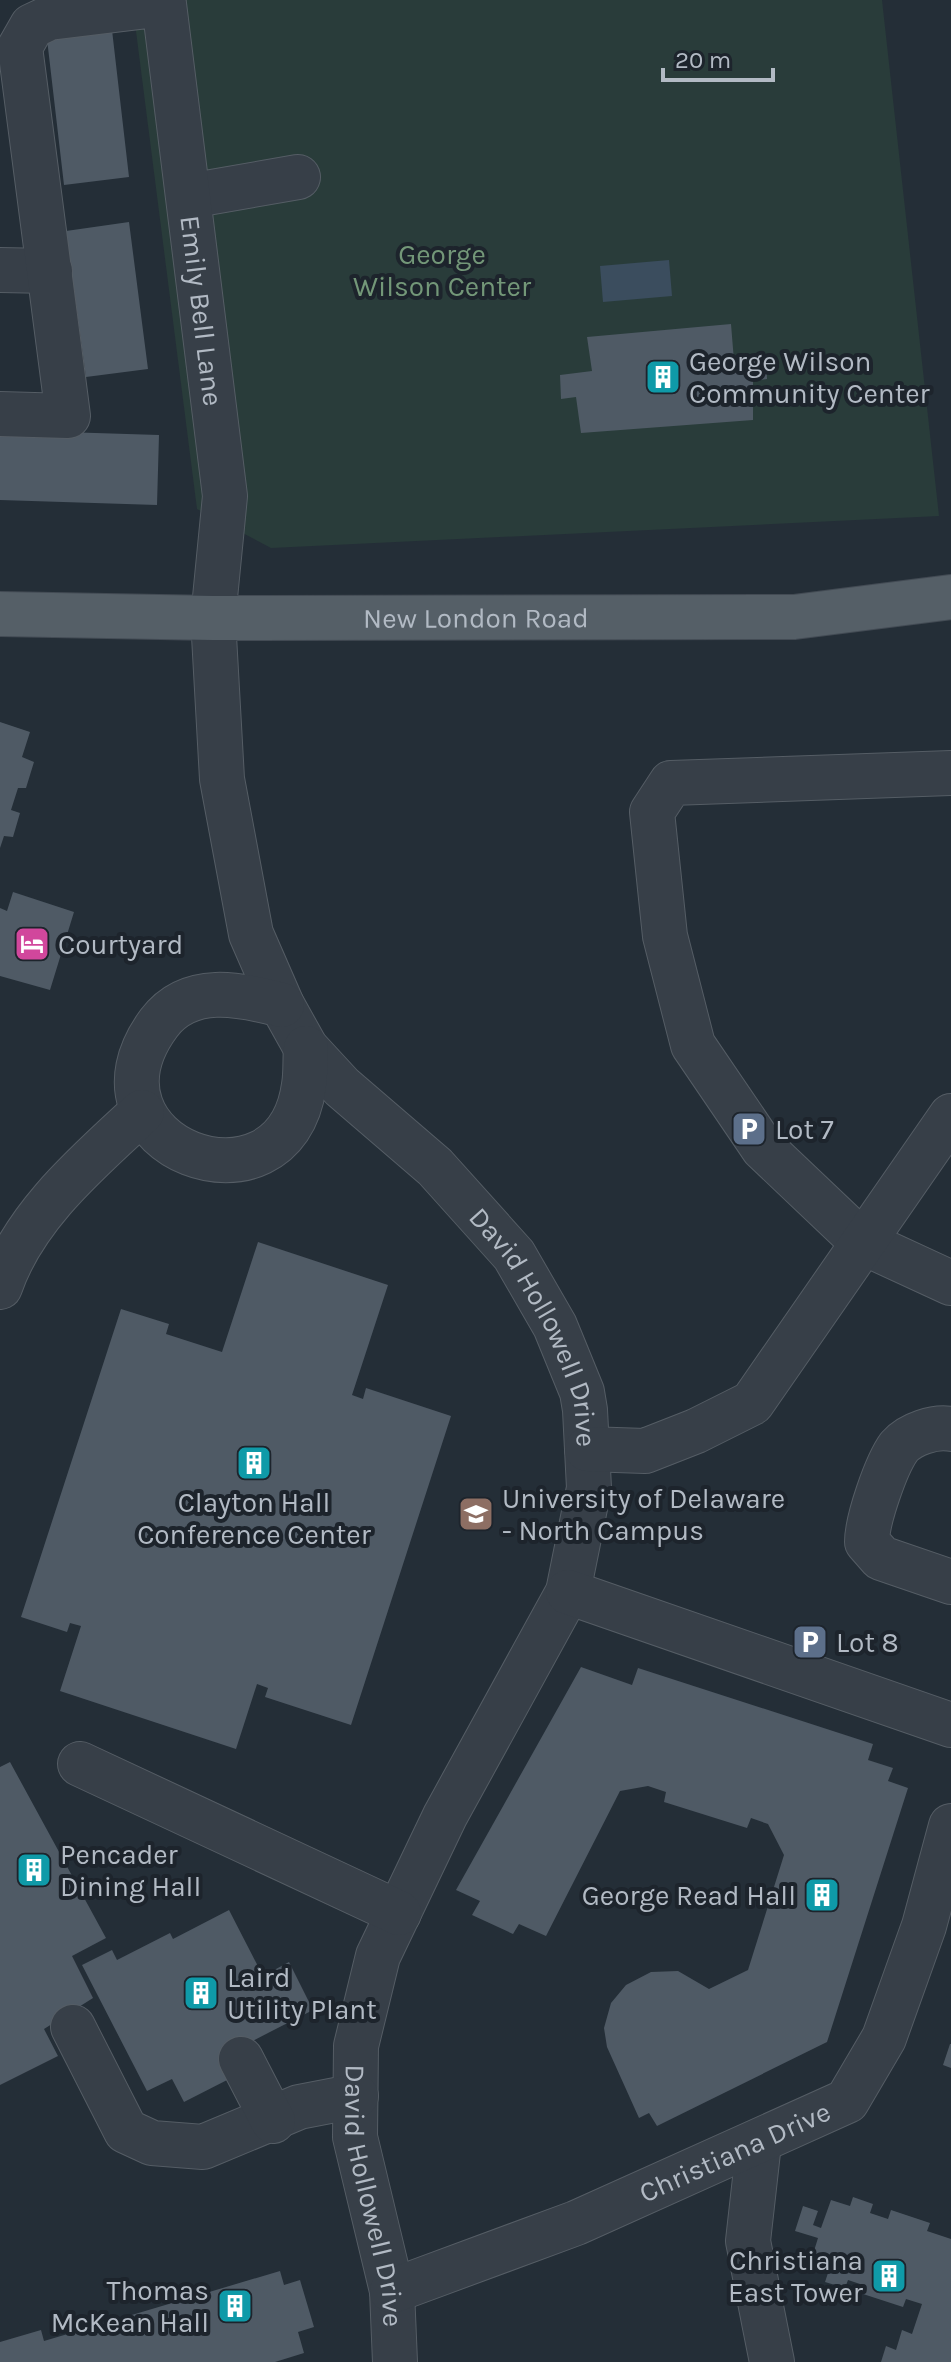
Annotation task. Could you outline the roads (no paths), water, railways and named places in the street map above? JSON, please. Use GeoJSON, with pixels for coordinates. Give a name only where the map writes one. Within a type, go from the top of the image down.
{"type":"FeatureCollection","features":[{"type":"Feature","properties":{"kind":"main road","name":"New London Road"},"geometry":{"type":"LineString","coordinates":[[0,614],[213,618],[794,617],[951,597]]}},
{"type":"Feature","properties":{"kind":"street","name":"Emily Bell Lane"},"geometry":{"type":"LineString","coordinates":[[50,271],[20,47],[32,26],[49,18],[164,4],[225,496],[213,618]]}},
{"type":"Feature","properties":{"kind":"street"},"geometry":{"type":"LineString","coordinates":[[189,196],[298,177]]}},
{"type":"Feature","properties":{"kind":"street"},"geometry":{"type":"LineString","coordinates":[[0,270],[50,271],[68,416],[0,414]]}},
{"type":"Feature","properties":{"kind":"street","name":"David Hollowell Drive"},"geometry":{"type":"LineString","coordinates":[[213,618],[222,779],[234,859],[251,934],[282,1005],[306,1048],[342,1087],[435,1167],[514,1255],[555,1326],[582,1392],[589,1488],[568,1592],[445,1816],[378,1956],[356,2046],[355,2137],[392,2291],[395,2362]]}},
{"type":"Feature","properties":{"kind":"street"},"geometry":{"type":"LineString","coordinates":[[951,773],[671,783],[652,812],[665,936],[693,1045],[763,1148],[862,1242],[951,1283]]}},
{"type":"Feature","properties":{"kind":"street"},"geometry":{"type":"LineString","coordinates":[[282,1005],[220,993],[193,998],[166,1014],[147,1039],[135,1084],[142,1112],[163,1140],[191,1155],[223,1163],[255,1156],[280,1138],[297,1110],[304,1087],[306,1048]]}},
{"type":"Feature","properties":{"kind":"street"},"geometry":{"type":"LineString","coordinates":[[0,1287],[9,1261],[30,1230],[80,1171],[142,1112]]}},
{"type":"Feature","properties":{"kind":"street"},"geometry":{"type":"LineString","coordinates":[[587,1449],[645,1451],[696,1431],[752,1403],[951,1116]]}},
{"type":"Feature","properties":{"kind":"street"},"geometry":{"type":"LineString","coordinates":[[951,1429],[916,1435],[900,1447],[867,1522],[867,1542],[881,1558],[951,1582]]}},
{"type":"Feature","properties":{"kind":"street"},"geometry":{"type":"LineString","coordinates":[[568,1592],[951,1725]]}},
{"type":"Feature","properties":{"kind":"street"},"geometry":{"type":"LineString","coordinates":[[80,1764],[399,1913]]}},
{"type":"Feature","properties":{"kind":"street","name":"Christiana Drive"},"geometry":{"type":"LineString","coordinates":[[392,2291],[576,2223],[847,2101],[884,2038],[924,1926],[951,1826]]}},
{"type":"Feature","properties":{"kind":"street"},"geometry":{"type":"LineString","coordinates":[[73,2027],[126,2131],[152,2143],[203,2147],[273,2121],[299,2107],[356,2096]]}},
{"type":"Feature","properties":{"kind":"street"},"geometry":{"type":"LineString","coordinates":[[241,2059],[273,2121]]}},
{"type":"Feature","properties":{"kind":"street"},"geometry":{"type":"LineString","coordinates":[[759,2143],[748,2241],[752,2275],[763,2310],[772,2362]]}},
{"type":"Feature","properties":{"kind":"water"},"geometry":{"type":"Polygon","coordinates":[[[669,260],[672,296],[603,302],[600,266],[669,260]]]}},
{"type":"Feature","properties":{"kind":"place","name":"George Wilson Community Center"},"geometry":{"type":"Point","coordinates":[663,377]}},
{"type":"Feature","properties":{"kind":"place","name":"Courtyard"},"geometry":{"type":"Point","coordinates":[32,944]}},
{"type":"Feature","properties":{"kind":"place","name":"Lot 7"},"geometry":{"type":"Point","coordinates":[749,1129]}},
{"type":"Feature","properties":{"kind":"place","name":"Clayton Hall Conference Center"},"geometry":{"type":"Point","coordinates":[254,1463]}},
{"type":"Feature","properties":{"kind":"place","name":"University of Delaware - North Campus"},"geometry":{"type":"Point","coordinates":[476,1514]}},
{"type":"Feature","properties":{"kind":"place","name":"Lot 8"},"geometry":{"type":"Point","coordinates":[810,1642]}},
{"type":"Feature","properties":{"kind":"place","name":"Pencader Dining Hall"},"geometry":{"type":"Point","coordinates":[34,1870]}},
{"type":"Feature","properties":{"kind":"place","name":"George Read Hall"},"geometry":{"type":"Point","coordinates":[822,1895]}},
{"type":"Feature","properties":{"kind":"place","name":"Laird Utility Plant"},"geometry":{"type":"Point","coordinates":[201,1993]}},
{"type":"Feature","properties":{"kind":"place","name":"Christiana East Tower"},"geometry":{"type":"Point","coordinates":[889,2276]}},
{"type":"Feature","properties":{"kind":"place","name":"Thomas McKean Hall"},"geometry":{"type":"Point","coordinates":[235,2306]}},
{"type":"Feature","properties":{"kind":"park label","name":"George Wilson Center"},"geometry":{"type":"Point","coordinates":[442,270]}}]}
